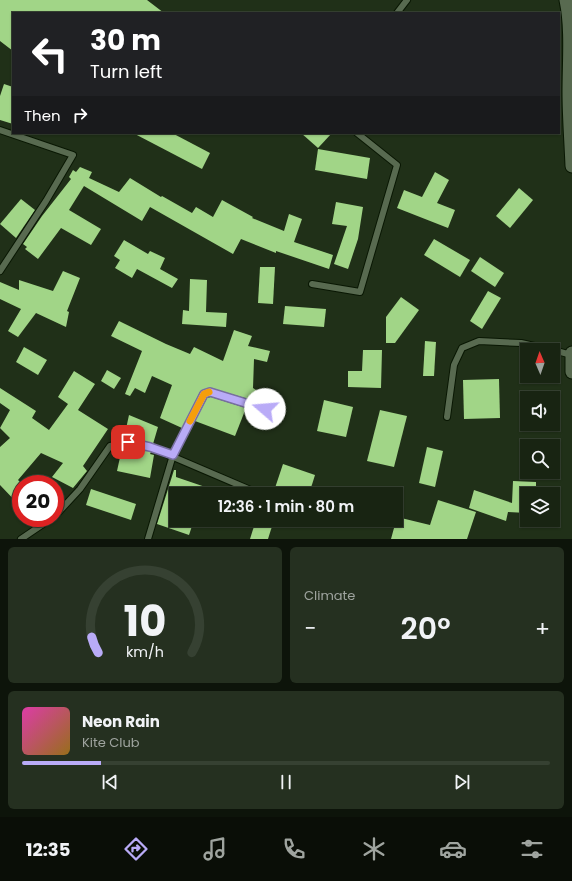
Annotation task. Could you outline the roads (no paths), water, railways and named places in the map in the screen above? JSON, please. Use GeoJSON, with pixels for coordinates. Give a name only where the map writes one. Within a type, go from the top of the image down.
{"type":"FeatureCollection","features":[{"type":"Feature","properties":{"kind":"street"},"geometry":{"type":"LineString","coordinates":[[570,8],[572,26],[569,91],[572,166]]}},
{"type":"Feature","properties":{"kind":"street"},"geometry":{"type":"LineString","coordinates":[[572,354],[572,372]]}},
{"type":"Feature","properties":{"kind":"lane"},"geometry":{"type":"LineString","coordinates":[[398,12],[407,0]]}},
{"type":"Feature","properties":{"kind":"lane"},"geometry":{"type":"LineString","coordinates":[[0,130],[72,155],[46,201],[0,271]]}},
{"type":"Feature","properties":{"kind":"lane"},"geometry":{"type":"LineString","coordinates":[[312,284],[360,292],[363,285],[397,166],[358,134]]}},
{"type":"Feature","properties":{"kind":"lane"},"geometry":{"type":"LineString","coordinates":[[447,417],[454,365],[462,348],[479,341],[521,343]]}},
{"type":"Feature","properties":{"kind":"lane"},"geometry":{"type":"LineString","coordinates":[[560,352],[572,354]]}},
{"type":"Feature","properties":{"kind":"lane"},"geometry":{"type":"LineString","coordinates":[[148,539],[173,455],[204,394],[210,392],[265,409]]}},
{"type":"Feature","properties":{"kind":"lane"},"geometry":{"type":"LineString","coordinates":[[64,506],[80,489],[110,446],[128,442],[150,447],[173,455],[244,487]]}},
{"type":"Feature","properties":{"kind":"lane"},"geometry":{"type":"LineString","coordinates":[[20,539],[38,527]]}}]}
